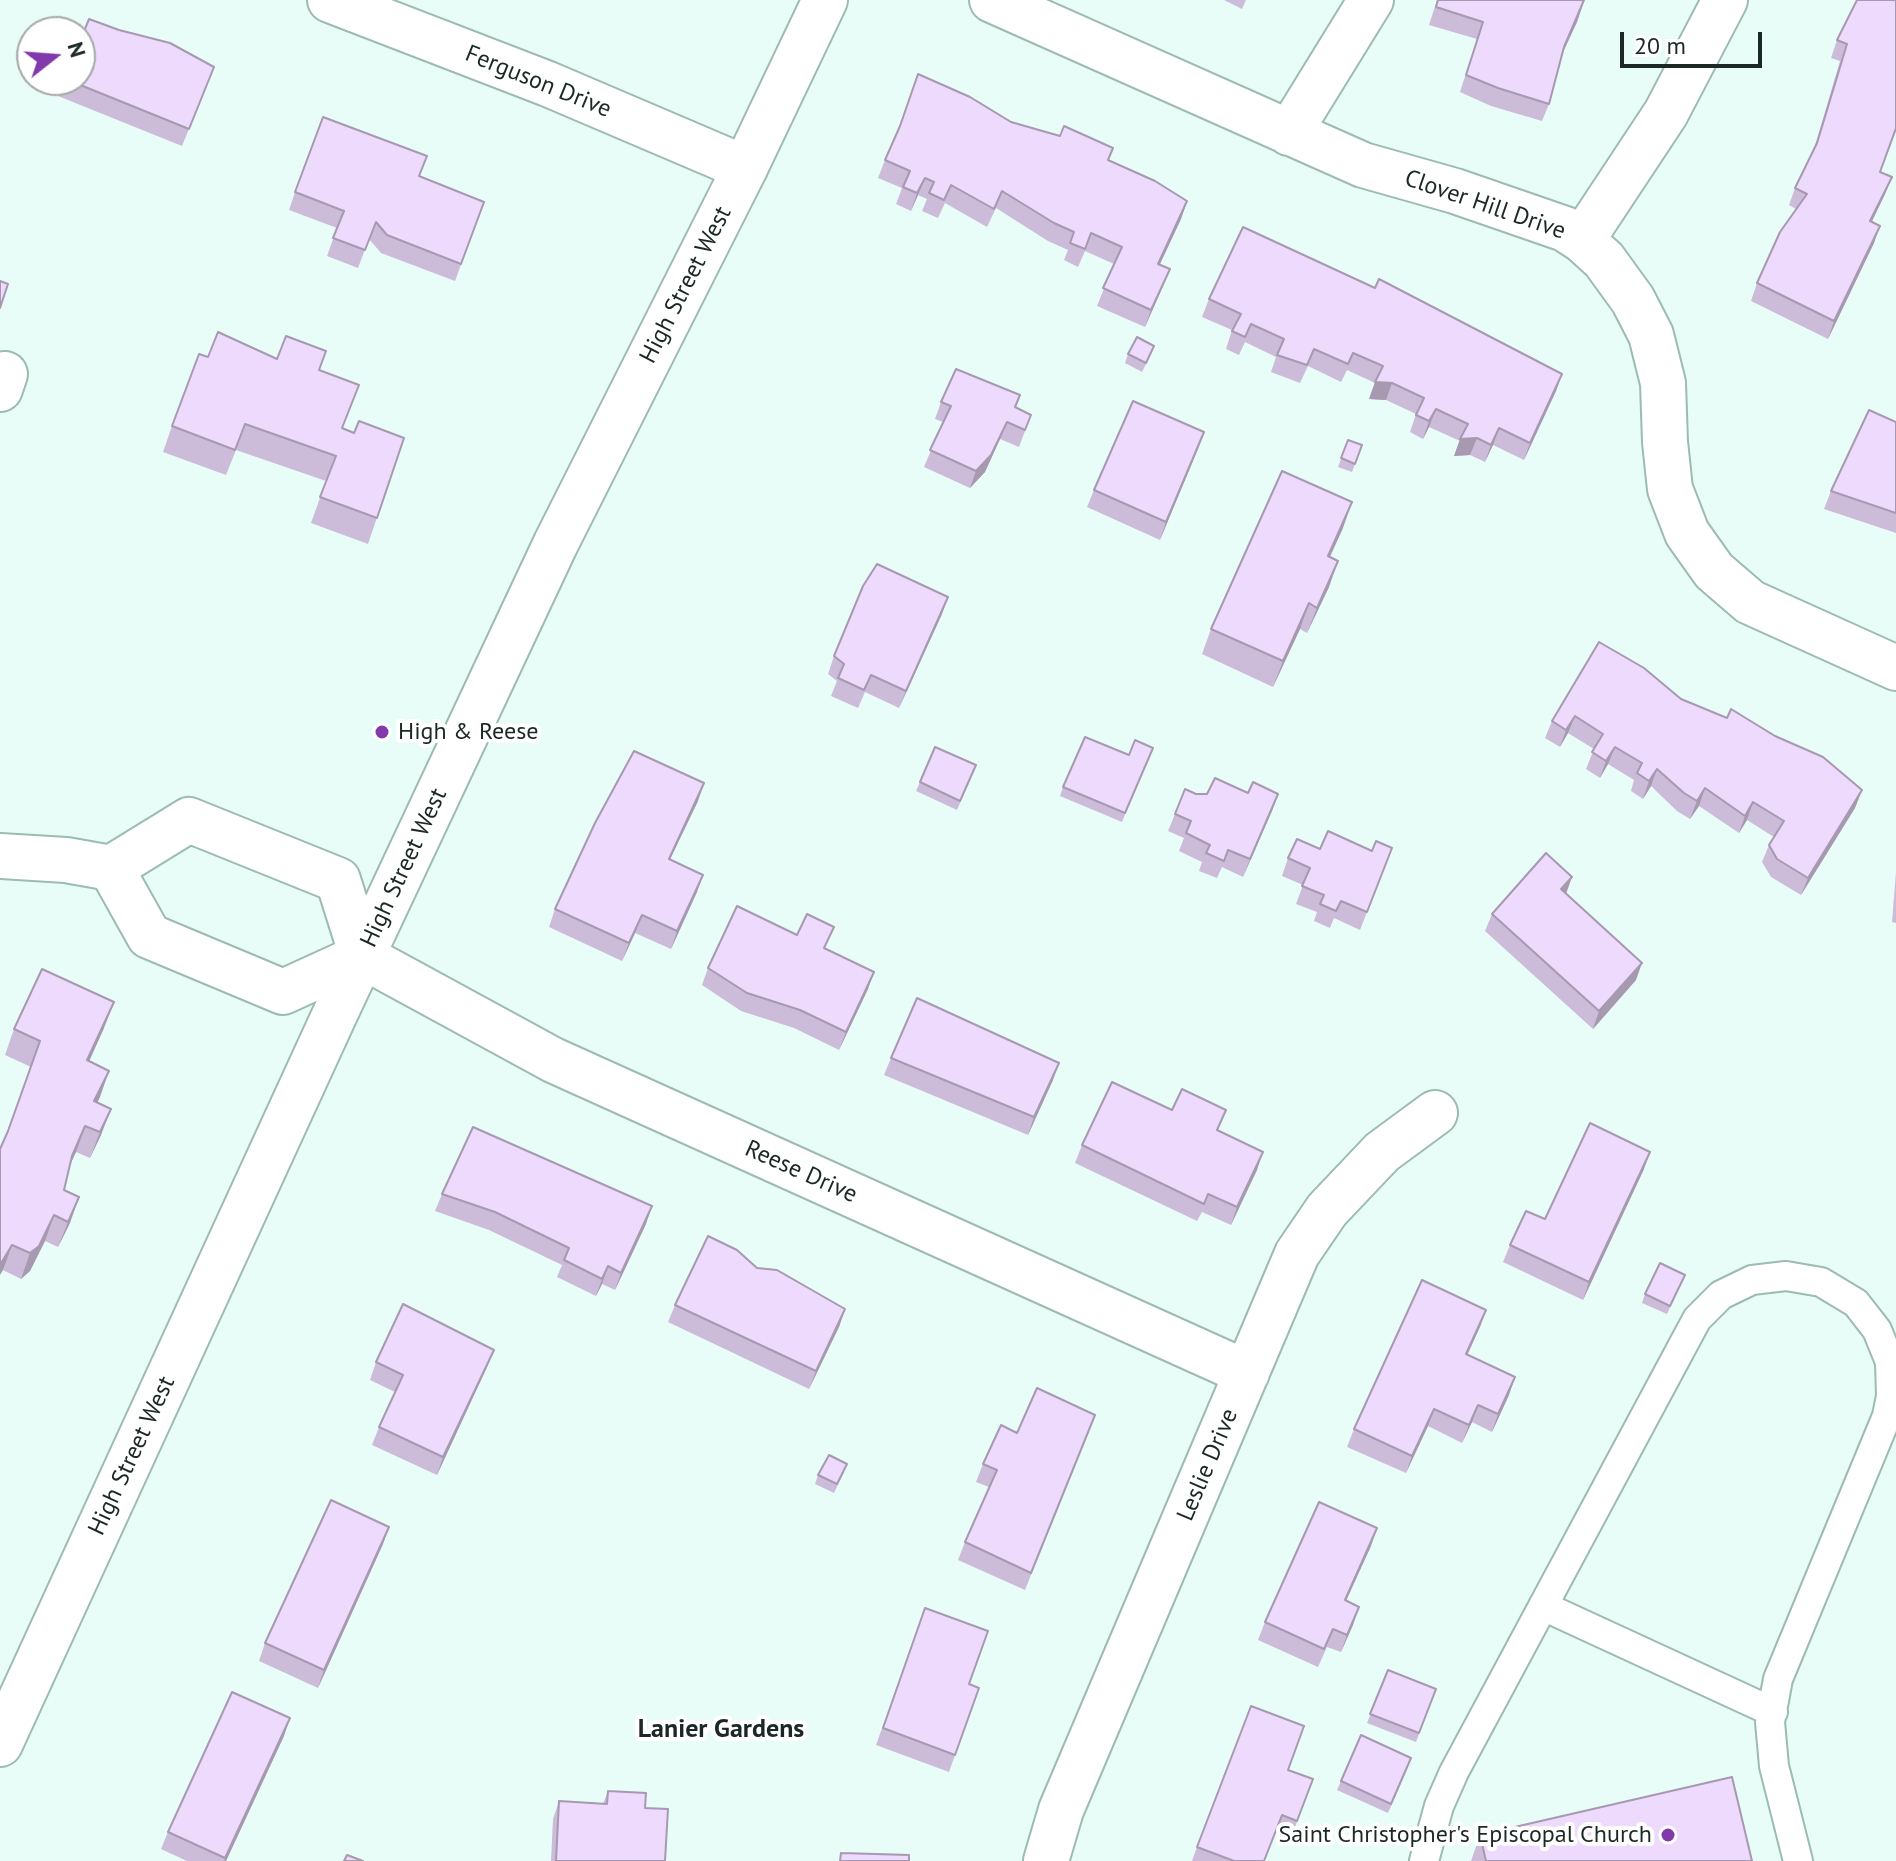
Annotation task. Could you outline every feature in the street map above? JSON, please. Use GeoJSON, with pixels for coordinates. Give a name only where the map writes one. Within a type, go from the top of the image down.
{"type":"FeatureCollection","features":[{"type":"Feature","properties":{"kind":"street","name":"Ferguson Drive"},"geometry":{"type":"LineString","coordinates":[[330,0],[548,84],[745,168]]}},
{"type":"Feature","properties":{"kind":"street","name":"High Street West"},"geometry":{"type":"LineString","coordinates":[[0,1744],[362,956],[556,543],[745,168],[825,0]]}},
{"type":"Feature","properties":{"kind":"street"},"geometry":{"type":"LineString","coordinates":[[1289,133],[1371,0]]}},
{"type":"Feature","properties":{"kind":"street"},"geometry":{"type":"LineString","coordinates":[[1582,240],[1666,113],[1725,0]]}},
{"type":"Feature","properties":{"kind":"street","name":"Clover Hill Drive"},"geometry":{"type":"LineString","coordinates":[[1011,4],[1363,165],[1455,191],[1565,229],[1582,240],[1604,260],[1633,300],[1651,335],[1663,383],[1670,489],[1687,533],[1714,571],[1750,602],[1896,668]]}},
{"type":"Feature","properties":{"kind":"street"},"geometry":{"type":"LineString","coordinates":[[0,856],[66,860],[111,868],[189,820],[338,880],[362,956],[283,992],[149,936],[111,868]]}},
{"type":"Feature","properties":{"kind":"street","name":"Reese Drive"},"geometry":{"type":"LineString","coordinates":[[362,956],[553,1060],[1247,1373]]}},
{"type":"Feature","properties":{"kind":"street","name":"Leslie Drive"},"geometry":{"type":"LineString","coordinates":[[1046,1861],[1061,1810],[1297,1254],[1327,1210],[1382,1152],[1435,1113]]}},
{"type":"Feature","properties":{"kind":"lane"},"geometry":{"type":"LineString","coordinates":[[1424,1861],[1439,1806],[1454,1772],[1697,1319],[1721,1295],[1752,1280],[1786,1276],[1821,1282],[1856,1303],[1877,1330],[1890,1362],[1891,1396],[1887,1416],[1778,1679],[1770,1722],[1774,1766],[1798,1861]]}},
{"type":"Feature","properties":{"kind":"lane"},"geometry":{"type":"LineString","coordinates":[[1543,1606],[1773,1712]]}},
{"type":"Feature","properties":{"kind":"building"},"geometry":{"type":"Polygon","coordinates":[[[1438,0],[1584,0],[1564,47],[1549,104],[1466,75],[1483,22],[1436,7],[1438,0]]]}},
{"type":"Feature","properties":{"kind":"building"},"geometry":{"type":"Polygon","coordinates":[[[1857,0],[1896,0],[1896,128],[1880,172],[1892,177],[1870,221],[1880,226],[1834,321],[1757,283],[1780,232],[1807,194],[1795,188],[1817,143],[1847,44],[1837,40],[1857,0]]]}},
{"type":"Feature","properties":{"kind":"building"},"geometry":{"type":"Polygon","coordinates":[[[96,22],[170,43],[214,67],[189,129],[96,91],[96,22]]]}},
{"type":"Feature","properties":{"kind":"building"},"geometry":{"type":"Polygon","coordinates":[[[918,74],[970,97],[1011,122],[1060,136],[1064,126],[1113,148],[1108,160],[1155,181],[1187,201],[1158,264],[1170,269],[1151,310],[1103,288],[1122,247],[1091,233],[1085,249],[1070,243],[1074,232],[1002,191],[994,209],[951,185],[944,200],[929,193],[934,182],[925,178],[917,193],[903,187],[910,171],[885,160],[918,74]]]}},
{"type":"Feature","properties":{"kind":"building"},"geometry":{"type":"Polygon","coordinates":[[[323,117],[427,156],[419,176],[484,202],[461,264],[387,235],[376,222],[365,250],[333,238],[344,211],[295,192],[323,117]]]}},
{"type":"Feature","properties":{"kind":"building"},"geometry":{"type":"Polygon","coordinates":[[[1243,227],[1375,288],[1379,279],[1562,374],[1530,443],[1499,428],[1491,445],[1477,438],[1460,439],[1468,424],[1436,409],[1429,421],[1416,415],[1424,398],[1392,383],[1375,382],[1383,366],[1353,353],[1348,364],[1314,349],[1307,365],[1277,355],[1284,339],[1251,324],[1245,337],[1232,331],[1241,314],[1209,299],[1243,227]]]}},
{"type":"Feature","properties":{"kind":"building"},"geometry":{"type":"Polygon","coordinates":[[[0,281],[8,284],[0,308],[0,281]]]}},
{"type":"Feature","properties":{"kind":"building"},"geometry":{"type":"Polygon","coordinates":[[[218,332],[277,359],[286,336],[326,351],[319,370],[359,385],[342,428],[354,433],[359,421],[404,438],[377,518],[320,497],[336,456],[245,424],[235,450],[172,426],[199,354],[208,357],[218,332]]]}},
{"type":"Feature","properties":{"kind":"building"},"geometry":{"type":"Polygon","coordinates":[[[1137,337],[1154,346],[1146,363],[1128,354],[1137,337]]]}},
{"type":"Feature","properties":{"kind":"building"},"geometry":{"type":"Polygon","coordinates":[[[956,369],[1020,395],[1015,407],[1031,415],[1025,430],[1007,422],[991,455],[976,471],[930,450],[951,406],[941,402],[956,369]]]}},
{"type":"Feature","properties":{"kind":"building"},"geometry":{"type":"Polygon","coordinates":[[[1133,401],[1204,432],[1166,522],[1094,490],[1133,401]]]}},
{"type":"Feature","properties":{"kind":"building"},"geometry":{"type":"Polygon","coordinates":[[[1869,410],[1896,422],[1896,513],[1831,491],[1869,410]]]}},
{"type":"Feature","properties":{"kind":"building"},"geometry":{"type":"Polygon","coordinates":[[[1348,440],[1362,445],[1355,464],[1341,458],[1348,440]]]}},
{"type":"Feature","properties":{"kind":"building"},"geometry":{"type":"Polygon","coordinates":[[[1282,471],[1352,502],[1328,556],[1338,561],[1317,608],[1309,603],[1283,661],[1211,629],[1282,471]]]}},
{"type":"Feature","properties":{"kind":"building"},"geometry":{"type":"Polygon","coordinates":[[[877,564],[948,597],[906,691],[871,675],[864,690],[838,678],[844,664],[834,656],[863,586],[877,564]]]}},
{"type":"Feature","properties":{"kind":"building"},"geometry":{"type":"Polygon","coordinates":[[[1599,642],[1644,668],[1681,699],[1727,718],[1731,709],[1775,736],[1823,757],[1862,790],[1808,878],[1777,859],[1769,845],[1784,821],[1753,802],[1745,816],[1705,788],[1697,801],[1657,769],[1649,781],[1637,773],[1642,763],[1615,747],[1606,761],[1592,752],[1603,734],[1575,716],[1566,730],[1552,721],[1599,642]]]}},
{"type":"Feature","properties":{"kind":"building"},"geometry":{"type":"Polygon","coordinates":[[[1085,737],[1129,755],[1135,740],[1153,748],[1125,813],[1063,787],[1085,737]]]}},
{"type":"Feature","properties":{"kind":"building"},"geometry":{"type":"Polygon","coordinates":[[[935,747],[976,765],[960,801],[920,782],[935,747]]]}},
{"type":"Feature","properties":{"kind":"building"},"geometry":{"type":"Polygon","coordinates":[[[634,751],[704,783],[669,859],[703,875],[677,931],[642,915],[629,943],[555,909],[595,823],[634,751]]]}},
{"type":"Feature","properties":{"kind":"building"},"geometry":{"type":"Polygon","coordinates":[[[1215,778],[1248,793],[1253,782],[1278,794],[1250,859],[1228,850],[1224,861],[1206,853],[1210,845],[1186,833],[1191,821],[1175,814],[1185,789],[1196,794],[1207,794],[1215,778]]]}},
{"type":"Feature","properties":{"kind":"building"},"geometry":{"type":"Polygon","coordinates":[[[1328,831],[1372,851],[1376,841],[1392,848],[1367,912],[1341,901],[1336,911],[1320,904],[1324,895],[1302,886],[1310,868],[1288,858],[1297,839],[1320,849],[1328,831]]]}},
{"type":"Feature","properties":{"kind":"building"},"geometry":{"type":"Polygon","coordinates":[[[1546,853],[1572,877],[1561,889],[1642,963],[1599,1011],[1492,914],[1546,853]]]}},
{"type":"Feature","properties":{"kind":"building"},"geometry":{"type":"Polygon","coordinates":[[[737,906],[797,935],[807,914],[834,927],[824,948],[874,972],[846,1032],[800,1010],[747,993],[708,968],[737,906]]]}},
{"type":"Feature","properties":{"kind":"building"},"geometry":{"type":"Polygon","coordinates":[[[42,969],[114,1002],[87,1060],[109,1071],[94,1101],[111,1109],[100,1132],[85,1126],[72,1156],[64,1190],[79,1197],[68,1222],[54,1215],[39,1246],[30,1253],[12,1245],[0,1265],[0,1149],[40,1041],[14,1029],[42,969]]]}},
{"type":"Feature","properties":{"kind":"building"},"geometry":{"type":"Polygon","coordinates":[[[917,998],[1059,1063],[1034,1117],[891,1058],[917,998]]]}},
{"type":"Feature","properties":{"kind":"building"},"geometry":{"type":"Polygon","coordinates":[[[1112,1082],[1172,1110],[1182,1089],[1226,1110],[1217,1130],[1263,1152],[1237,1207],[1208,1194],[1204,1204],[1082,1145],[1112,1082]]]}},
{"type":"Feature","properties":{"kind":"building"},"geometry":{"type":"Polygon","coordinates":[[[1590,1123],[1650,1152],[1589,1282],[1510,1245],[1526,1211],[1545,1219],[1590,1123]]]}},
{"type":"Feature","properties":{"kind":"building"},"geometry":{"type":"Polygon","coordinates":[[[473,1127],[652,1206],[621,1273],[608,1266],[602,1279],[564,1260],[569,1248],[495,1212],[442,1194],[473,1127]]]}},
{"type":"Feature","properties":{"kind":"building"},"geometry":{"type":"Polygon","coordinates":[[[708,1236],[737,1250],[757,1268],[777,1270],[845,1309],[816,1371],[675,1305],[708,1236]]]}},
{"type":"Feature","properties":{"kind":"building"},"geometry":{"type":"Polygon","coordinates":[[[1660,1263],[1685,1275],[1670,1306],[1645,1294],[1660,1263]]]}},
{"type":"Feature","properties":{"kind":"building"},"geometry":{"type":"Polygon","coordinates":[[[1422,1280],[1486,1310],[1466,1354],[1515,1377],[1498,1414],[1478,1405],[1469,1425],[1434,1409],[1412,1456],[1354,1429],[1422,1280]]]}},
{"type":"Feature","properties":{"kind":"building"},"geometry":{"type":"Polygon","coordinates":[[[403,1304],[494,1350],[443,1457],[379,1427],[403,1375],[376,1362],[403,1304]]]}},
{"type":"Feature","properties":{"kind":"building"},"geometry":{"type":"Polygon","coordinates":[[[1037,1388],[1095,1415],[1031,1573],[965,1542],[997,1470],[983,1464],[1001,1425],[1017,1433],[1037,1388]]]}},
{"type":"Feature","properties":{"kind":"building"},"geometry":{"type":"Polygon","coordinates":[[[829,1455],[847,1464],[837,1484],[818,1475],[829,1455]]]}},
{"type":"Feature","properties":{"kind":"building"},"geometry":{"type":"Polygon","coordinates":[[[331,1500],[389,1527],[324,1670],[265,1643],[331,1500]]]}},
{"type":"Feature","properties":{"kind":"building"},"geometry":{"type":"Polygon","coordinates":[[[1319,1502],[1377,1528],[1345,1600],[1359,1607],[1347,1635],[1333,1629],[1324,1649],[1265,1622],[1319,1502]]]}},
{"type":"Feature","properties":{"kind":"building"},"geometry":{"type":"Polygon","coordinates":[[[925,1608],[988,1631],[969,1684],[979,1688],[955,1755],[883,1728],[925,1608]]]}},
{"type":"Feature","properties":{"kind":"building"},"geometry":{"type":"Polygon","coordinates":[[[1388,1670],[1436,1689],[1419,1733],[1370,1714],[1388,1670]]]}},
{"type":"Feature","properties":{"kind":"building"},"geometry":{"type":"Polygon","coordinates":[[[232,1692],[290,1718],[225,1858],[168,1832],[232,1692]]]}},
{"type":"Feature","properties":{"kind":"building"},"geometry":{"type":"Polygon","coordinates":[[[1251,1706],[1304,1726],[1288,1770],[1313,1779],[1297,1821],[1282,1815],[1264,1861],[1234,1861],[1197,1847],[1251,1706]]]}},
{"type":"Feature","properties":{"kind":"building"},"geometry":{"type":"Polygon","coordinates":[[[1361,1735],[1411,1758],[1391,1804],[1341,1781],[1361,1735]]]}},
{"type":"Feature","properties":{"kind":"building"},"geometry":{"type":"Polygon","coordinates":[[[1732,1777],[1752,1861],[1486,1861],[1480,1835],[1732,1777]]]}},
{"type":"Feature","properties":{"kind":"building"},"geometry":{"type":"Polygon","coordinates":[[[608,1791],[646,1793],[645,1808],[668,1809],[665,1861],[556,1861],[559,1801],[607,1804],[608,1791]]]}},
{"type":"Feature","properties":{"kind":"building"},"geometry":{"type":"Polygon","coordinates":[[[841,1853],[909,1855],[909,1861],[840,1861],[841,1853]]]}},
{"type":"Feature","properties":{"kind":"building"},"geometry":{"type":"Polygon","coordinates":[[[347,1855],[363,1861],[344,1861],[347,1855]]]}},
{"type":"Feature","properties":{"kind":"place","name":"High & Reese"},"geometry":{"type":"Point","coordinates":[382,732]}},
{"type":"Feature","properties":{"kind":"place","name":"Saint Christopher's Episcopal Church"},"geometry":{"type":"Point","coordinates":[1668,1835]}},
{"type":"Feature","properties":{"kind":"district","name":"Lanier Gardens"},"geometry":{"type":"Point","coordinates":[721,1730]}}]}
